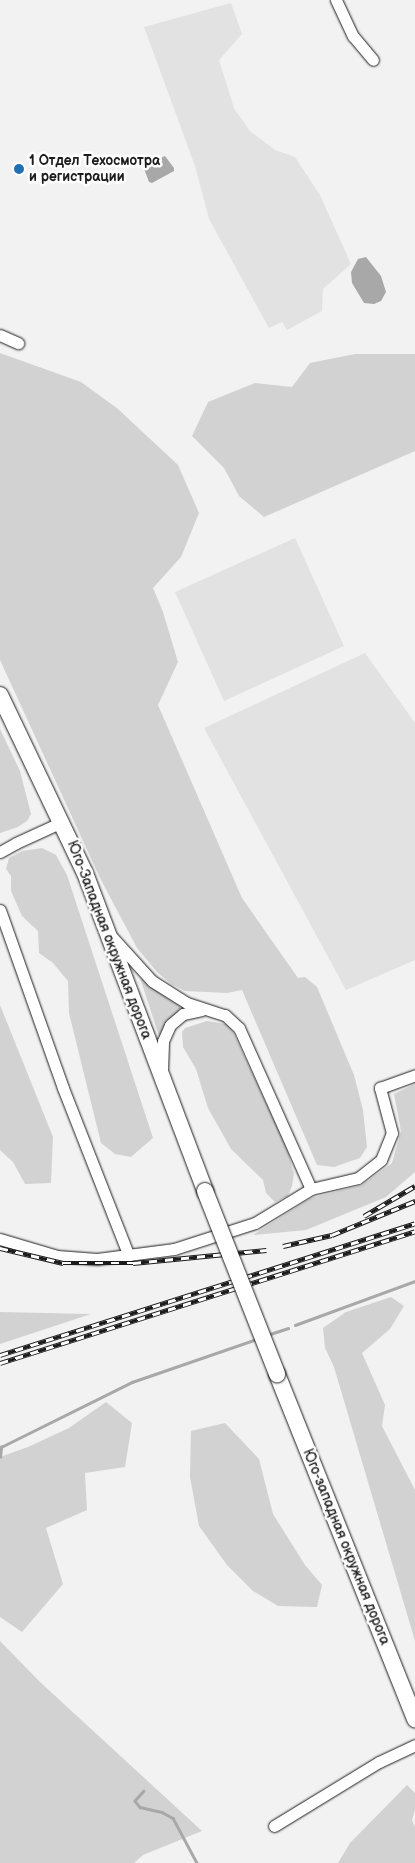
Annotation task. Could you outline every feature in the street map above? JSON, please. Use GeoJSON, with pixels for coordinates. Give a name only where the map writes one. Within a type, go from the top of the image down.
{"type":"FeatureCollection","features":[{"type":"Feature","properties":{"kind":"highway","name":"Юго-Западная окружная дорога"},"geometry":{"type":"LineString","coordinates":[[0,695],[62,822],[108,932],[205,1191]]}},
{"type":"Feature","properties":{"kind":"highway","name":"Юго-западная окружная дорога"},"geometry":{"type":"LineString","coordinates":[[205,1191],[415,1719]]}},
{"type":"Feature","properties":{"kind":"street"},"geometry":{"type":"LineString","coordinates":[[336,0],[353,36],[373,60]]}},
{"type":"Feature","properties":{"kind":"street"},"geometry":{"type":"LineString","coordinates":[[0,335],[18,343]]}},
{"type":"Feature","properties":{"kind":"street"},"geometry":{"type":"LineString","coordinates":[[0,852],[62,822]]}},
{"type":"Feature","properties":{"kind":"street"},"geometry":{"type":"LineString","coordinates":[[0,910],[63,1088],[129,1256]]}},
{"type":"Feature","properties":{"kind":"street"},"geometry":{"type":"LineString","coordinates":[[108,932],[152,981],[175,996],[204,1010],[230,1018],[244,1036],[311,1189]]}},
{"type":"Feature","properties":{"kind":"street"},"geometry":{"type":"LineString","coordinates":[[162,1078],[163,1041],[170,1025],[183,1014],[204,1010]]}},
{"type":"Feature","properties":{"kind":"street"},"geometry":{"type":"LineString","coordinates":[[0,1239],[57,1256],[74,1258],[129,1256],[174,1249],[255,1223],[311,1189],[358,1178],[382,1160],[392,1133],[380,1088],[415,1075]]}},
{"type":"Feature","properties":{"kind":"street"},"geometry":{"type":"LineString","coordinates":[[274,1826],[379,1762],[415,1745]]}},
{"type":"Feature","properties":{"kind":"shaded area"},"geometry":{"type":"Polygon","coordinates":[[[231,3],[242,34],[219,60],[234,108],[250,131],[275,150],[295,157],[320,195],[351,264],[323,289],[322,311],[287,330],[282,322],[269,328],[209,219],[195,166],[144,27],[231,3]]]}},
{"type":"Feature","properties":{"kind":"shaded area"},"geometry":{"type":"Polygon","coordinates":[[[165,156],[174,168],[174,171],[152,183],[149,182],[143,166],[165,156]]]}},
{"type":"Feature","properties":{"kind":"shaded area"},"geometry":{"type":"Polygon","coordinates":[[[366,257],[381,276],[386,292],[381,301],[374,304],[364,303],[352,283],[351,272],[358,259],[366,257]]]}},
{"type":"Feature","properties":{"kind":"shaded area"},"geometry":{"type":"Polygon","coordinates":[[[0,353],[81,382],[118,409],[178,465],[199,513],[181,557],[153,588],[163,612],[178,662],[158,705],[242,898],[298,978],[305,977],[317,987],[354,1075],[363,1110],[367,1147],[360,1158],[334,1167],[317,1165],[242,990],[227,993],[185,991],[171,984],[157,972],[137,948],[100,878],[0,660],[0,353]]]}},
{"type":"Feature","properties":{"kind":"shaded area"},"geometry":{"type":"Polygon","coordinates":[[[355,354],[415,354],[415,451],[264,517],[239,496],[224,468],[192,436],[208,402],[255,383],[292,387],[310,363],[355,354]]]}},
{"type":"Feature","properties":{"kind":"shaded area"},"geometry":{"type":"Polygon","coordinates":[[[295,538],[344,646],[224,701],[175,592],[295,538]]]}},
{"type":"Feature","properties":{"kind":"shaded area"},"geometry":{"type":"Polygon","coordinates":[[[365,653],[415,723],[415,960],[346,990],[204,728],[365,653]]]}},
{"type":"Feature","properties":{"kind":"shaded area"},"geometry":{"type":"Polygon","coordinates":[[[0,729],[20,771],[31,814],[27,821],[18,827],[0,833],[0,729]]]}},
{"type":"Feature","properties":{"kind":"shaded area"},"geometry":{"type":"Polygon","coordinates":[[[42,848],[56,855],[67,875],[153,1138],[131,1157],[115,1154],[101,1143],[69,1013],[68,981],[53,963],[39,953],[38,931],[22,916],[11,891],[11,876],[6,869],[9,858],[22,851],[42,848]]]}},
{"type":"Feature","properties":{"kind":"shaded area"},"geometry":{"type":"Polygon","coordinates":[[[140,978],[184,1009],[159,1036],[140,978]]]}},
{"type":"Feature","properties":{"kind":"shaded area"},"geometry":{"type":"Polygon","coordinates":[[[0,1005],[53,1137],[51,1183],[25,1184],[13,1162],[0,1150],[0,1005]]]}},
{"type":"Feature","properties":{"kind":"shaded area"},"geometry":{"type":"Polygon","coordinates":[[[207,1021],[226,1024],[232,1030],[287,1148],[294,1174],[292,1186],[288,1196],[275,1202],[266,1193],[263,1180],[231,1149],[208,1108],[196,1069],[183,1047],[182,1032],[185,1028],[207,1021]]]}},
{"type":"Feature","properties":{"kind":"shaded area"},"geometry":{"type":"Polygon","coordinates":[[[415,1084],[415,1172],[386,1197],[306,1230],[253,1235],[311,1198],[362,1185],[392,1163],[401,1131],[394,1094],[415,1084]]]}},
{"type":"Feature","properties":{"kind":"shaded area"},"geometry":{"type":"Polygon","coordinates":[[[391,1297],[404,1306],[390,1329],[362,1353],[385,1405],[382,1426],[415,1490],[415,1641],[334,1367],[325,1348],[323,1328],[346,1312],[391,1297]]]}},
{"type":"Feature","properties":{"kind":"shaded area"},"geometry":{"type":"Polygon","coordinates":[[[0,1312],[91,1314],[0,1344],[0,1312]]]}},
{"type":"Feature","properties":{"kind":"shaded area"},"geometry":{"type":"Polygon","coordinates":[[[106,1402],[132,1423],[125,1467],[85,1473],[87,1510],[46,1528],[63,1584],[22,1632],[0,1617],[0,1457],[28,1447],[69,1428],[106,1402]]]}},
{"type":"Feature","properties":{"kind":"shaded area"},"geometry":{"type":"Polygon","coordinates":[[[225,1423],[259,1459],[273,1514],[305,1565],[322,1585],[317,1607],[278,1606],[253,1591],[227,1565],[199,1526],[190,1477],[191,1431],[225,1423]]]}},
{"type":"Feature","properties":{"kind":"shaded area"},"geometry":{"type":"Polygon","coordinates":[[[0,1641],[40,1682],[202,1831],[143,1855],[134,1863],[0,1863],[0,1641]]]}},
{"type":"Feature","properties":{"kind":"shaded area"},"geometry":{"type":"Polygon","coordinates":[[[407,1785],[415,1793],[415,1810],[412,1820],[415,1827],[415,1863],[338,1863],[350,1843],[407,1785]]]}},
{"type":"Feature","properties":{"kind":"waterway"},"geometry":{"type":"LineString","coordinates":[[295,1325],[415,1281]]}},
{"type":"Feature","properties":{"kind":"waterway"},"geometry":{"type":"LineString","coordinates":[[267,1335],[288,1328]]}},
{"type":"Feature","properties":{"kind":"waterway"},"geometry":{"type":"LineString","coordinates":[[0,1457],[1,1447],[132,1382],[257,1339]]}},
{"type":"Feature","properties":{"kind":"waterway"},"geometry":{"type":"LineString","coordinates":[[144,1791],[135,1801],[140,1807],[162,1812],[173,1818],[197,1863]]}},
{"type":"Feature","properties":{"kind":"railway"},"geometry":{"type":"LineString","coordinates":[[364,1216],[415,1186]]}},
{"type":"Feature","properties":{"kind":"railway"},"geometry":{"type":"LineString","coordinates":[[283,1246],[332,1235],[415,1201]]}},
{"type":"Feature","properties":{"kind":"railway"},"geometry":{"type":"LineString","coordinates":[[0,1355],[415,1223]]}},
{"type":"Feature","properties":{"kind":"railway"},"geometry":{"type":"LineString","coordinates":[[0,1363],[415,1231]]}},
{"type":"Feature","properties":{"kind":"railway"},"geometry":{"type":"LineString","coordinates":[[0,1248],[63,1263],[133,1263],[266,1250]]}},
{"type":"Feature","properties":{"kind":"place","name":"1 Отдел Техосмотра и регистрации"},"geometry":{"type":"Point","coordinates":[19,169]}}]}
